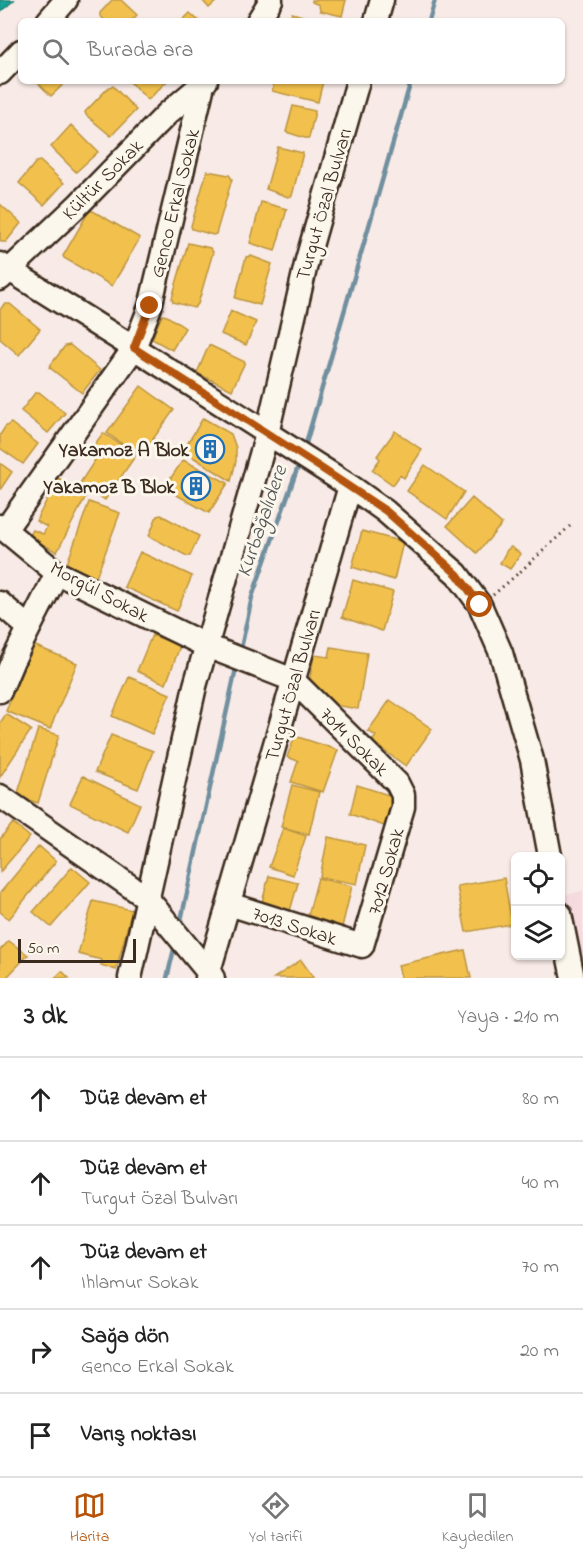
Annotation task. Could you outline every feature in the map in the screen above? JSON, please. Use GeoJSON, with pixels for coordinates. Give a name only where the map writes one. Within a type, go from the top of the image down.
{"type":"FeatureCollection","features":[{"type":"Feature","properties":{"kind":"street"},"geometry":{"type":"LineString","coordinates":[[51,18],[66,0]]}},
{"type":"Feature","properties":{"kind":"street"},"geometry":{"type":"LineString","coordinates":[[260,18],[271,0]]}},
{"type":"Feature","properties":{"kind":"street"},"geometry":{"type":"LineString","coordinates":[[377,18],[382,0]]}},
{"type":"Feature","properties":{"kind":"street","name":"Kültür Sokak"},"geometry":{"type":"LineString","coordinates":[[3,271],[79,204],[168,112],[203,84]]}},
{"type":"Feature","properties":{"kind":"street","name":"Genco Erkal Sokak"},"geometry":{"type":"LineString","coordinates":[[3,528],[134,348],[150,306],[204,84]]}},
{"type":"Feature","properties":{"kind":"street","name":"Turgut Özal Bulvarı"},"geometry":{"type":"LineString","coordinates":[[130,978],[195,686],[213,649],[273,438],[307,260],[357,84]]}},
{"type":"Feature","properties":{"kind":"street"},"geometry":{"type":"LineString","coordinates":[[3,271],[134,348],[350,486],[386,511],[457,574],[480,605],[501,653],[531,760],[549,852]]}},
{"type":"Feature","properties":{"kind":"street","name":"Turgut Özal Bulvarı"},"geometry":{"type":"LineString","coordinates":[[210,976],[285,676],[350,486]]}},
{"type":"Feature","properties":{"kind":"street","name":"Morgül Sokak"},"geometry":{"type":"LineString","coordinates":[[3,528],[57,573],[213,649]]}},
{"type":"Feature","properties":{"kind":"street"},"geometry":{"type":"LineString","coordinates":[[0,691],[57,573]]}},
{"type":"Feature","properties":{"kind":"street"},"geometry":{"type":"LineString","coordinates":[[0,603],[29,628]]}},
{"type":"Feature","properties":{"kind":"street","name":"7014 Sokak"},"geometry":{"type":"LineString","coordinates":[[213,649],[285,676],[397,783],[403,795]]}},
{"type":"Feature","properties":{"kind":"street","name":"7012 Sokak"},"geometry":{"type":"LineString","coordinates":[[362,946],[404,807],[403,795]]}},
{"type":"Feature","properties":{"kind":"street"},"geometry":{"type":"LineString","coordinates":[[0,796],[147,898],[210,976]]}},
{"type":"Feature","properties":{"kind":"street","name":"7013 Sokak"},"geometry":{"type":"LineString","coordinates":[[229,904],[362,946]]}},
{"type":"Feature","properties":{"kind":"street"},"geometry":{"type":"LineString","coordinates":[[565,935],[573,978]]}},
{"type":"Feature","properties":{"kind":"path"},"geometry":{"type":"LineString","coordinates":[[480,605],[570,526]]}},
{"type":"Feature","properties":{"kind":"shaded area"},"geometry":{"type":"Polygon","coordinates":[[[583,891],[583,978],[581,978],[565,895],[583,891]]]}},
{"type":"Feature","properties":{"kind":"building: Konut"},"geometry":{"type":"Polygon","coordinates":[[[112,0],[121,0],[137,15],[134,18],[102,18],[100,13],[112,0]]]}},
{"type":"Feature","properties":{"kind":"building: Konut"},"geometry":{"type":"Polygon","coordinates":[[[202,0],[218,0],[209,8],[202,0]]]}},
{"type":"Feature","properties":{"kind":"building: Konut"},"geometry":{"type":"Polygon","coordinates":[[[312,0],[346,0],[342,16],[320,11],[319,5],[312,0]]]}},
{"type":"Feature","properties":{"kind":"building: Konut"},"geometry":{"type":"Polygon","coordinates":[[[190,13],[196,18],[185,18],[190,13]]]}},
{"type":"Feature","properties":{"kind":"building: Konut"},"geometry":{"type":"Polygon","coordinates":[[[292,13],[310,18],[290,18],[292,13]]]}},
{"type":"Feature","properties":{"kind":"building: Konut"},"geometry":{"type":"Polygon","coordinates":[[[39,84],[64,84],[51,96],[39,84]]]}},
{"type":"Feature","properties":{"kind":"building: Konut"},"geometry":{"type":"Polygon","coordinates":[[[132,84],[164,84],[148,100],[132,84]]]}},
{"type":"Feature","properties":{"kind":"building: Konut"},"geometry":{"type":"Polygon","coordinates":[[[273,84],[322,84],[318,102],[272,91],[273,84]]]}},
{"type":"Feature","properties":{"kind":"building: Konut"},"geometry":{"type":"Polygon","coordinates":[[[113,86],[136,110],[111,136],[85,112],[109,87],[113,86]]]}},
{"type":"Feature","properties":{"kind":"building: Konut"},"geometry":{"type":"Polygon","coordinates":[[[293,106],[315,111],[309,138],[286,132],[293,106]]]}},
{"type":"Feature","properties":{"kind":"building: Konut"},"geometry":{"type":"Polygon","coordinates":[[[71,125],[98,152],[76,172],[51,147],[71,125]]]}},
{"type":"Feature","properties":{"kind":"building: Konut"},"geometry":{"type":"Polygon","coordinates":[[[278,147],[303,153],[292,196],[288,197],[266,189],[278,147]]]}},
{"type":"Feature","properties":{"kind":"building: Konut"},"geometry":{"type":"Polygon","coordinates":[[[40,161],[64,183],[44,205],[19,183],[36,162],[40,161]]]}},
{"type":"Feature","properties":{"kind":"building: Konut"},"geometry":{"type":"Polygon","coordinates":[[[207,171],[229,175],[232,179],[216,234],[213,235],[192,229],[191,226],[207,171]]]}},
{"type":"Feature","properties":{"kind":"building: Konut"},"geometry":{"type":"Polygon","coordinates":[[[261,202],[287,209],[275,251],[250,243],[261,202]]]}},
{"type":"Feature","properties":{"kind":"building: Konut"},"geometry":{"type":"Polygon","coordinates":[[[0,204],[21,223],[6,242],[0,240],[0,204]]]}},
{"type":"Feature","properties":{"kind":"building: Konut"},"geometry":{"type":"Polygon","coordinates":[[[89,211],[93,211],[140,238],[112,286],[63,256],[89,211]]]}},
{"type":"Feature","properties":{"kind":"building: Konut"},"geometry":{"type":"Polygon","coordinates":[[[188,243],[210,248],[213,252],[198,304],[194,308],[173,302],[172,298],[188,243]]]}},
{"type":"Feature","properties":{"kind":"building: Konut"},"geometry":{"type":"Polygon","coordinates":[[[251,256],[272,264],[260,305],[235,298],[246,257],[251,256]]]}},
{"type":"Feature","properties":{"kind":"building: Konut"},"geometry":{"type":"Polygon","coordinates":[[[4,304],[10,304],[40,329],[19,355],[0,339],[0,310],[4,304]]]}},
{"type":"Feature","properties":{"kind":"building: Konut"},"geometry":{"type":"Polygon","coordinates":[[[231,311],[256,322],[246,345],[221,334],[231,311]]]}},
{"type":"Feature","properties":{"kind":"building: Konut"},"geometry":{"type":"Polygon","coordinates":[[[162,315],[185,328],[172,350],[152,339],[162,315]]]}},
{"type":"Feature","properties":{"kind":"building: Konut"},"geometry":{"type":"Polygon","coordinates":[[[70,345],[100,370],[82,393],[49,367],[65,346],[70,345]]]}},
{"type":"Feature","properties":{"kind":"building: Konut"},"geometry":{"type":"Polygon","coordinates":[[[209,345],[245,362],[232,390],[197,373],[209,345]]]}},
{"type":"Feature","properties":{"kind":"building: Konut"},"geometry":{"type":"Polygon","coordinates":[[[141,386],[174,410],[140,457],[107,433],[141,386]]]}},
{"type":"Feature","properties":{"kind":"building: Konut"},"geometry":{"type":"Polygon","coordinates":[[[39,392],[65,413],[48,433],[21,411],[35,393],[39,392]]]}},
{"type":"Feature","properties":{"kind":"building: Konut","name":"Yakamoz A Blok"},"geometry":{"type":"Polygon","coordinates":[[[203,418],[231,434],[236,448],[236,461],[231,481],[183,451],[203,418]]]}},
{"type":"Feature","properties":{"kind":"building: Konut"},"geometry":{"type":"Polygon","coordinates":[[[11,423],[38,444],[23,464],[0,448],[0,435],[11,423]]]}},
{"type":"Feature","properties":{"kind":"building: Konut"},"geometry":{"type":"Polygon","coordinates":[[[395,431],[422,450],[404,478],[400,475],[393,485],[372,470],[380,459],[377,456],[395,431]]]}},
{"type":"Feature","properties":{"kind":"building: Konut"},"geometry":{"type":"Polygon","coordinates":[[[103,433],[136,455],[105,500],[80,483],[95,460],[87,455],[103,433]]]}},
{"type":"Feature","properties":{"kind":"building: Konut","name":"Yakamoz B Blok"},"geometry":{"type":"Polygon","coordinates":[[[183,460],[228,483],[209,513],[164,488],[183,460]]]}},
{"type":"Feature","properties":{"kind":"building: Konut"},"geometry":{"type":"Polygon","coordinates":[[[0,463],[12,472],[0,490],[0,463]]]}},
{"type":"Feature","properties":{"kind":"building: Konut"},"geometry":{"type":"Polygon","coordinates":[[[425,465],[464,492],[447,519],[407,491],[425,465]]]}},
{"type":"Feature","properties":{"kind":"building: Konut"},"geometry":{"type":"Polygon","coordinates":[[[58,478],[87,494],[57,552],[29,537],[33,530],[43,534],[47,527],[36,521],[58,478]]]}},
{"type":"Feature","properties":{"kind":"building: Konut"},"geometry":{"type":"Polygon","coordinates":[[[472,498],[502,524],[477,553],[447,526],[472,498]]]}},
{"type":"Feature","properties":{"kind":"building: Konut"},"geometry":{"type":"Polygon","coordinates":[[[89,502],[120,513],[94,583],[64,572],[89,502]]]}},
{"type":"Feature","properties":{"kind":"building: Konut"},"geometry":{"type":"Polygon","coordinates":[[[161,515],[199,536],[190,556],[149,536],[157,516],[161,515]]]}},
{"type":"Feature","properties":{"kind":"building: Konut"},"geometry":{"type":"Polygon","coordinates":[[[362,531],[403,542],[394,580],[352,567],[362,531]]]}},
{"type":"Feature","properties":{"kind":"building: Konut"},"geometry":{"type":"Polygon","coordinates":[[[511,547],[521,554],[510,569],[500,563],[511,547]]]}},
{"type":"Feature","properties":{"kind":"building: Konut"},"geometry":{"type":"Polygon","coordinates":[[[140,552],[192,576],[177,611],[124,587],[140,552]]]}},
{"type":"Feature","properties":{"kind":"building: Konut"},"geometry":{"type":"Polygon","coordinates":[[[353,580],[393,592],[382,631],[342,617],[353,580]]]}},
{"type":"Feature","properties":{"kind":"building: Konut"},"geometry":{"type":"Polygon","coordinates":[[[152,635],[180,646],[166,684],[137,671],[152,635]]]}},
{"type":"Feature","properties":{"kind":"building: Konut"},"geometry":{"type":"Polygon","coordinates":[[[33,645],[77,663],[50,729],[6,711],[33,645]]]}},
{"type":"Feature","properties":{"kind":"building: Konut"},"geometry":{"type":"Polygon","coordinates":[[[331,647],[367,653],[358,709],[315,702],[307,694],[314,655],[329,657],[331,647]]]}},
{"type":"Feature","properties":{"kind":"building: Konut"},"geometry":{"type":"Polygon","coordinates":[[[129,677],[170,694],[152,734],[112,716],[129,677]]]}},
{"type":"Feature","properties":{"kind":"building: Konut"},"geometry":{"type":"Polygon","coordinates":[[[390,700],[432,729],[406,766],[372,742],[376,736],[368,731],[390,700]]]}},
{"type":"Feature","properties":{"kind":"building: Konut"},"geometry":{"type":"Polygon","coordinates":[[[6,714],[31,730],[0,777],[0,723],[6,714]]]}},
{"type":"Feature","properties":{"kind":"building: Konut"},"geometry":{"type":"Polygon","coordinates":[[[38,729],[59,735],[38,803],[17,796],[38,729]]]}},
{"type":"Feature","properties":{"kind":"building: Konut"},"geometry":{"type":"Polygon","coordinates":[[[111,735],[153,751],[138,789],[95,772],[111,735]]]}},
{"type":"Feature","properties":{"kind":"building: Konut"},"geometry":{"type":"Polygon","coordinates":[[[295,736],[338,750],[323,792],[291,782],[298,761],[287,757],[295,736]]]}},
{"type":"Feature","properties":{"kind":"building: Konut"},"geometry":{"type":"Polygon","coordinates":[[[83,776],[140,804],[128,832],[70,804],[83,776]]]}},
{"type":"Feature","properties":{"kind":"building: Konut"},"geometry":{"type":"Polygon","coordinates":[[[292,785],[319,792],[309,834],[281,827],[292,785]]]}},
{"type":"Feature","properties":{"kind":"building: Konut"},"geometry":{"type":"Polygon","coordinates":[[[357,785],[395,797],[387,827],[350,814],[357,785]]]}},
{"type":"Feature","properties":{"kind":"building: Konut"},"geometry":{"type":"Polygon","coordinates":[[[13,823],[30,837],[0,872],[0,839],[13,823]]]}},
{"type":"Feature","properties":{"kind":"building: Konut"},"geometry":{"type":"Polygon","coordinates":[[[283,828],[306,836],[293,875],[269,867],[283,828]]]}},
{"type":"Feature","properties":{"kind":"building: Konut"},"geometry":{"type":"Polygon","coordinates":[[[328,837],[365,845],[357,884],[320,877],[328,837]]]}},
{"type":"Feature","properties":{"kind":"building: Konut"},"geometry":{"type":"Polygon","coordinates":[[[39,846],[56,861],[9,919],[0,912],[0,893],[39,846]]]}},
{"type":"Feature","properties":{"kind":"building: Konut"},"geometry":{"type":"Polygon","coordinates":[[[72,867],[90,882],[51,927],[33,912],[72,867]]]}},
{"type":"Feature","properties":{"kind":"building: Konut"},"geometry":{"type":"Polygon","coordinates":[[[269,876],[298,883],[288,918],[260,910],[269,876]]]}},
{"type":"Feature","properties":{"kind":"building: Konut"},"geometry":{"type":"Polygon","coordinates":[[[318,878],[352,886],[341,931],[306,923],[318,878]]]}},
{"type":"Feature","properties":{"kind":"building: Konut"},"geometry":{"type":"Polygon","coordinates":[[[504,878],[511,924],[466,932],[457,886],[504,878]]]}},
{"type":"Feature","properties":{"kind":"building: Konut"},"geometry":{"type":"Polygon","coordinates":[[[93,901],[132,910],[116,970],[101,965],[102,960],[78,954],[93,901]]]}},
{"type":"Feature","properties":{"kind":"building: Konut"},"geometry":{"type":"Polygon","coordinates":[[[9,941],[28,955],[6,978],[0,978],[0,950],[9,941]]]}},
{"type":"Feature","properties":{"kind":"building: Konut"},"geometry":{"type":"Polygon","coordinates":[[[465,950],[471,978],[401,978],[398,965],[465,950]]]}},
{"type":"Feature","properties":{"kind":"building: Konut"},"geometry":{"type":"Polygon","coordinates":[[[301,960],[312,978],[274,978],[301,960]]]}},
{"type":"Feature","properties":{"kind":"building: Konut"},"geometry":{"type":"Polygon","coordinates":[[[62,971],[69,978],[55,978],[62,971]]]}},
{"type":"Feature","properties":{"kind":"building: Kamu"},"geometry":{"type":"Polygon","coordinates":[[[0,0],[14,0],[0,12],[0,0]]]}},
{"type":"Feature","properties":{"kind":"waterway","name":"Kurbağalıdere"},"geometry":{"type":"LineString","coordinates":[[430,18],[435,0]]}},
{"type":"Feature","properties":{"kind":"waterway","name":"Kurbağalıdere"},"geometry":{"type":"LineString","coordinates":[[304,450],[410,84]]}},
{"type":"Feature","properties":{"kind":"waterway","name":"Kurbağalıdere"},"geometry":{"type":"LineString","coordinates":[[240,653],[252,597],[300,461]]}},
{"type":"Feature","properties":{"kind":"waterway","name":"Kurbağalıdere"},"geometry":{"type":"LineString","coordinates":[[180,925],[237,664]]}},
{"type":"Feature","properties":{"kind":"waterway","name":"Kurbağalıdere"},"geometry":{"type":"LineString","coordinates":[[167,978],[175,945]]}},
{"type":"Feature","properties":{"kind":"place","name":"Yakamoz A Blok"},"geometry":{"type":"Point","coordinates":[210,449]}},
{"type":"Feature","properties":{"kind":"place","name":"Yakamoz B Blok"},"geometry":{"type":"Point","coordinates":[196,486]}},
{"type":"Feature","properties":{"kind":"route"},"geometry":{"type":"LineString","coordinates":[[150,306],[134,348],[386,511],[457,574],[480,605]]}}]}
